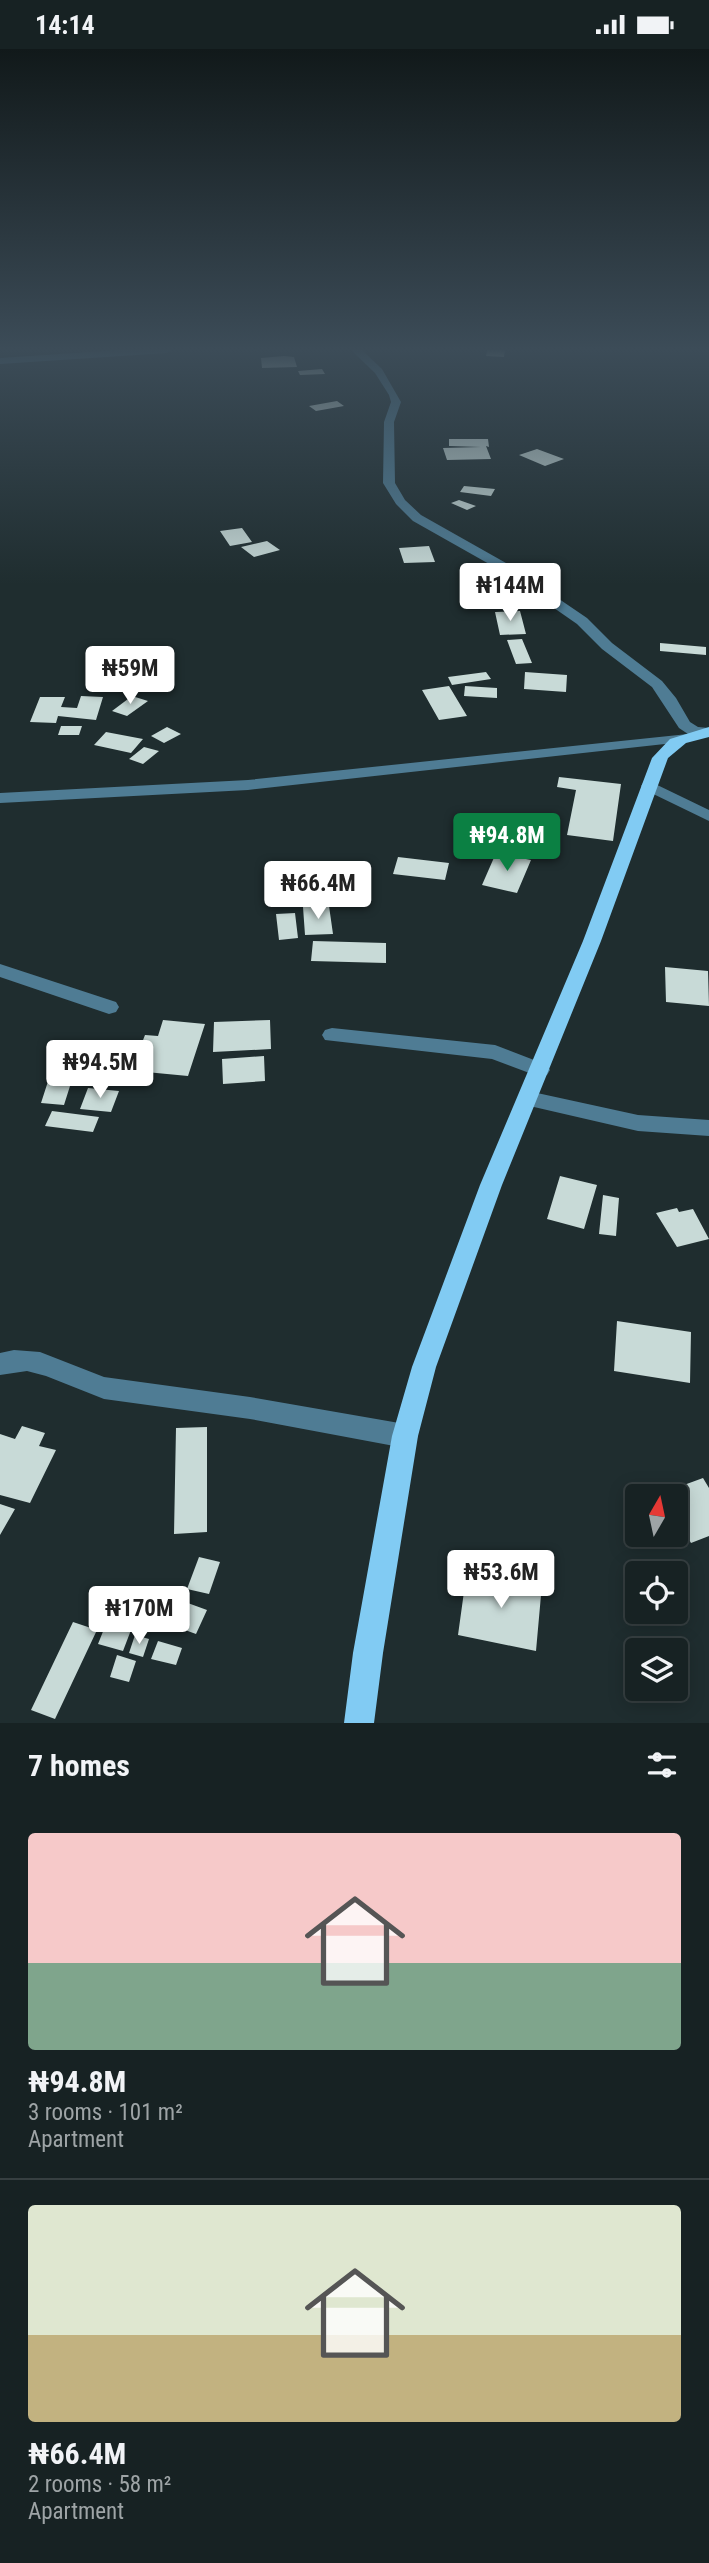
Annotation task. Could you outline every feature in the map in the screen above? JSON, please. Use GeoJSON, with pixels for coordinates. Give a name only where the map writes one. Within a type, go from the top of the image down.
{"type":"FeatureCollection","features":[{"type":"Feature","properties":{"kind":"main road"},"geometry":{"type":"LineString","coordinates":[[359,1723],[368,1653],[405,1436],[429,1354],[491,1185],[540,1070],[649,786],[667,747],[683,737],[708,732]]}},
{"type":"Feature","properties":{"kind":"street"},"geometry":{"type":"LineString","coordinates":[[389,428],[389,482],[400,502],[417,518],[502,566],[582,621],[607,646],[657,684],[669,698],[684,725],[694,731],[708,732]]}},
{"type":"Feature","properties":{"kind":"street"},"geometry":{"type":"LineString","coordinates":[[0,798],[248,785],[683,737]]}},
{"type":"Feature","properties":{"kind":"street"},"geometry":{"type":"LineString","coordinates":[[649,786],[709,815]]}},
{"type":"Feature","properties":{"kind":"street"},"geometry":{"type":"LineString","coordinates":[[0,970],[109,1007]]}},
{"type":"Feature","properties":{"kind":"street"},"geometry":{"type":"LineString","coordinates":[[332,1035],[495,1052],[540,1070]]}},
{"type":"Feature","properties":{"kind":"street"},"geometry":{"type":"LineString","coordinates":[[528,1099],[638,1123],[709,1128]]}},
{"type":"Feature","properties":{"kind":"street"},"geometry":{"type":"LineString","coordinates":[[0,1364],[9,1360],[42,1362],[66,1371],[86,1383],[104,1388],[250,1408],[405,1436]]}},
{"type":"Feature","properties":{"kind":"building"},"geometry":{"type":"Polygon","coordinates":[[[449,439],[488,439],[489,447],[486,446],[491,459],[447,460],[443,448],[481,447],[449,446],[449,439]]]}},
{"type":"Feature","properties":{"kind":"building"},"geometry":{"type":"Polygon","coordinates":[[[537,449],[564,459],[545,466],[519,455],[537,449]]]}},
{"type":"Feature","properties":{"kind":"building"},"geometry":{"type":"Polygon","coordinates":[[[464,486],[495,489],[491,496],[460,492],[464,486]]]}},
{"type":"Feature","properties":{"kind":"building"},"geometry":{"type":"Polygon","coordinates":[[[459,500],[476,506],[467,510],[451,503],[459,500]]]}},
{"type":"Feature","properties":{"kind":"building"},"geometry":{"type":"Polygon","coordinates":[[[242,528],[252,542],[230,546],[220,531],[242,528]]]}},
{"type":"Feature","properties":{"kind":"building"},"geometry":{"type":"Polygon","coordinates":[[[267,541],[280,550],[254,557],[241,547],[267,541]]]}},
{"type":"Feature","properties":{"kind":"building"},"geometry":{"type":"Polygon","coordinates":[[[429,546],[435,562],[404,563],[399,548],[429,546]]]}},
{"type":"Feature","properties":{"kind":"building"},"geometry":{"type":"Polygon","coordinates":[[[520,611],[526,634],[500,635],[495,612],[520,611]]]}},
{"type":"Feature","properties":{"kind":"building"},"geometry":{"type":"Polygon","coordinates":[[[522,639],[532,663],[516,664],[507,640],[522,639]]]}},
{"type":"Feature","properties":{"kind":"building"},"geometry":{"type":"Polygon","coordinates":[[[660,643],[706,647],[706,655],[660,651],[660,643]]]}},
{"type":"Feature","properties":{"kind":"building"},"geometry":{"type":"Polygon","coordinates":[[[486,672],[491,679],[452,685],[448,677],[486,672]]]}},
{"type":"Feature","properties":{"kind":"building"},"geometry":{"type":"Polygon","coordinates":[[[525,672],[567,675],[566,692],[524,689],[525,672]]]}},
{"type":"Feature","properties":{"kind":"building"},"geometry":{"type":"Polygon","coordinates":[[[449,686],[467,716],[439,720],[422,690],[449,686]]]}},
{"type":"Feature","properties":{"kind":"building"},"geometry":{"type":"Polygon","coordinates":[[[465,686],[497,688],[497,698],[464,696],[465,686]]]}},
{"type":"Feature","properties":{"kind":"building"},"geometry":{"type":"Polygon","coordinates":[[[81,696],[103,697],[96,720],[58,716],[56,723],[30,722],[40,697],[65,697],[61,707],[77,708],[81,696]]]}},
{"type":"Feature","properties":{"kind":"building"},"geometry":{"type":"Polygon","coordinates":[[[132,696],[148,701],[127,716],[112,711],[132,696]]]}},
{"type":"Feature","properties":{"kind":"building"},"geometry":{"type":"Polygon","coordinates":[[[61,726],[82,726],[79,735],[58,735],[61,726]]]}},
{"type":"Feature","properties":{"kind":"building"},"geometry":{"type":"Polygon","coordinates":[[[167,727],[181,734],[164,743],[151,736],[167,727]]]}},
{"type":"Feature","properties":{"kind":"building"},"geometry":{"type":"Polygon","coordinates":[[[106,732],[143,739],[131,753],[94,745],[106,732]]]}},
{"type":"Feature","properties":{"kind":"building"},"geometry":{"type":"Polygon","coordinates":[[[144,747],[159,751],[143,764],[129,759],[144,747]]]}},
{"type":"Feature","properties":{"kind":"building"},"geometry":{"type":"Polygon","coordinates":[[[559,777],[621,784],[613,841],[567,835],[576,790],[557,787],[559,777]]]}},
{"type":"Feature","properties":{"kind":"building"},"geometry":{"type":"Polygon","coordinates":[[[496,853],[531,860],[517,893],[482,885],[496,853]]]}},
{"type":"Feature","properties":{"kind":"building"},"geometry":{"type":"Polygon","coordinates":[[[398,857],[449,863],[445,880],[393,874],[398,857]]]}},
{"type":"Feature","properties":{"kind":"building"},"geometry":{"type":"Polygon","coordinates":[[[329,906],[333,934],[305,935],[303,907],[329,906]]]}},
{"type":"Feature","properties":{"kind":"building"},"geometry":{"type":"Polygon","coordinates":[[[295,913],[298,938],[279,940],[276,914],[295,913]]]}},
{"type":"Feature","properties":{"kind":"building"},"geometry":{"type":"Polygon","coordinates":[[[313,941],[386,943],[386,963],[311,961],[313,941]]]}},
{"type":"Feature","properties":{"kind":"building"},"geometry":{"type":"Polygon","coordinates":[[[665,967],[708,971],[709,1006],[666,1002],[665,967]]]}},
{"type":"Feature","properties":{"kind":"building"},"geometry":{"type":"Polygon","coordinates":[[[163,1020],[205,1024],[188,1076],[146,1072],[152,1054],[138,1053],[145,1035],[158,1036],[163,1020]]]}},
{"type":"Feature","properties":{"kind":"building"},"geometry":{"type":"Polygon","coordinates":[[[270,1020],[271,1049],[213,1052],[214,1022],[270,1020]]]}},
{"type":"Feature","properties":{"kind":"building"},"geometry":{"type":"Polygon","coordinates":[[[264,1056],[265,1081],[223,1084],[222,1059],[264,1056]]]}},
{"type":"Feature","properties":{"kind":"building"},"geometry":{"type":"Polygon","coordinates":[[[53,1066],[76,1067],[64,1105],[41,1103],[53,1066]]]}},
{"type":"Feature","properties":{"kind":"building"},"geometry":{"type":"Polygon","coordinates":[[[88,1088],[119,1091],[111,1112],[80,1109],[88,1088]]]}},
{"type":"Feature","properties":{"kind":"building"},"geometry":{"type":"Polygon","coordinates":[[[52,1111],[99,1117],[93,1132],[45,1126],[52,1111]]]}},
{"type":"Feature","properties":{"kind":"building"},"geometry":{"type":"Polygon","coordinates":[[[560,1176],[597,1185],[584,1229],[547,1219],[560,1176]]]}},
{"type":"Feature","properties":{"kind":"building"},"geometry":{"type":"Polygon","coordinates":[[[603,1195],[619,1198],[616,1236],[599,1234],[603,1195]]]}},
{"type":"Feature","properties":{"kind":"building"},"geometry":{"type":"Polygon","coordinates":[[[677,1208],[679,1212],[693,1209],[709,1239],[677,1247],[656,1213],[677,1208]]]}},
{"type":"Feature","properties":{"kind":"building"},"geometry":{"type":"Polygon","coordinates":[[[617,1321],[691,1332],[690,1383],[614,1371],[617,1321]]]}},
{"type":"Feature","properties":{"kind":"building"},"geometry":{"type":"Polygon","coordinates":[[[22,1426],[45,1433],[39,1446],[56,1450],[30,1503],[0,1495],[0,1434],[15,1439],[22,1426]]]}},
{"type":"Feature","properties":{"kind":"building"},"geometry":{"type":"Polygon","coordinates":[[[207,1427],[207,1532],[174,1534],[176,1428],[207,1427]]]}},
{"type":"Feature","properties":{"kind":"building"},"geometry":{"type":"Polygon","coordinates":[[[703,1478],[709,1488],[709,1536],[691,1543],[688,1538],[687,1484],[703,1478]]]}},
{"type":"Feature","properties":{"kind":"building"},"geometry":{"type":"Polygon","coordinates":[[[0,1504],[15,1509],[0,1535],[0,1504]]]}},
{"type":"Feature","properties":{"kind":"building"},"geometry":{"type":"Polygon","coordinates":[[[199,1557],[220,1562],[209,1594],[187,1589],[199,1557]]]}},
{"type":"Feature","properties":{"kind":"building"},"geometry":{"type":"Polygon","coordinates":[[[467,1570],[542,1584],[536,1651],[458,1635],[467,1570]]]}},
{"type":"Feature","properties":{"kind":"building"},"geometry":{"type":"Polygon","coordinates":[[[174,1598],[207,1610],[196,1634],[163,1622],[174,1598]]]}},
{"type":"Feature","properties":{"kind":"building"},"geometry":{"type":"Polygon","coordinates":[[[73,1622],[97,1630],[55,1719],[31,1710],[73,1622]]]}},
{"type":"Feature","properties":{"kind":"building"},"geometry":{"type":"Polygon","coordinates":[[[106,1624],[131,1630],[123,1651],[98,1644],[106,1624]]]}},
{"type":"Feature","properties":{"kind":"building"},"geometry":{"type":"Polygon","coordinates":[[[135,1635],[149,1639],[143,1657],[129,1653],[135,1635]]]}},
{"type":"Feature","properties":{"kind":"building"},"geometry":{"type":"Polygon","coordinates":[[[158,1641],[182,1648],[176,1665],[151,1659],[158,1641]]]}},
{"type":"Feature","properties":{"kind":"building"},"geometry":{"type":"Polygon","coordinates":[[[117,1655],[136,1661],[129,1682],[110,1677],[117,1655]]]}}]}
